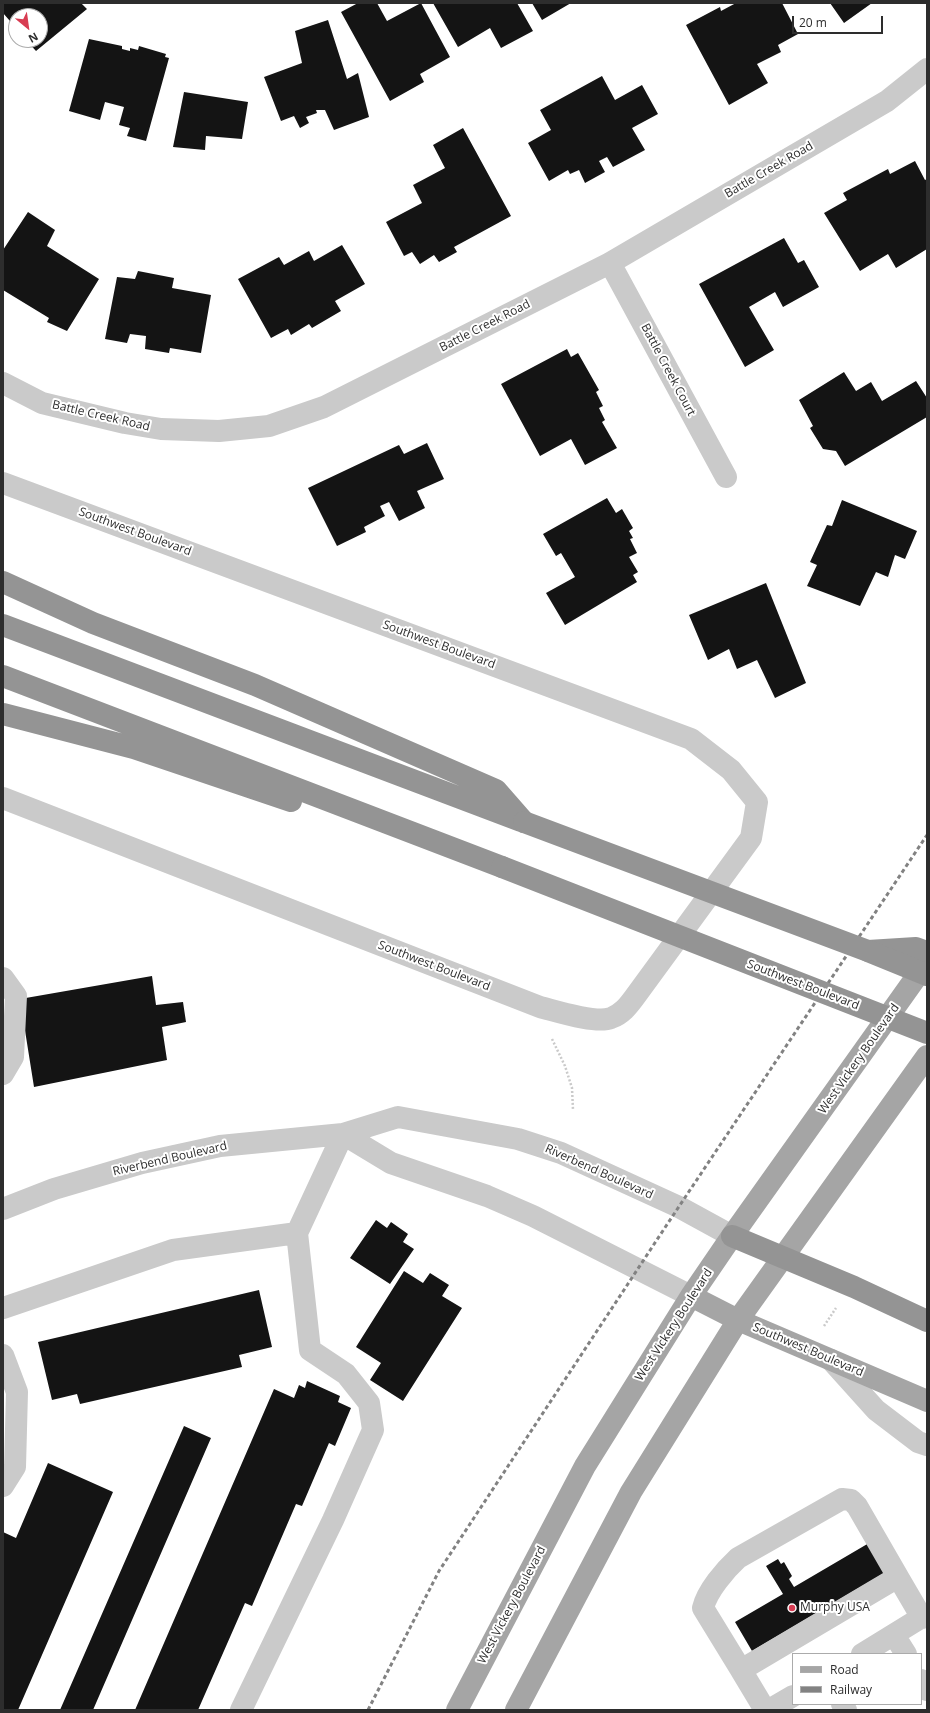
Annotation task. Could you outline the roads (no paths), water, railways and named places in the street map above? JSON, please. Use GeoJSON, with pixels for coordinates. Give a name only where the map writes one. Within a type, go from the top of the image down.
{"type":"FeatureCollection","features":[{"type":"Feature","properties":{"kind":"highway"},"geometry":{"type":"LineString","coordinates":[[3,582],[93,623],[255,685],[496,790],[524,822]]}},
{"type":"Feature","properties":{"kind":"highway"},"geometry":{"type":"LineString","coordinates":[[3,625],[868,951],[927,975]]}},
{"type":"Feature","properties":{"kind":"highway","name":"Southwest Boulevard"},"geometry":{"type":"LineString","coordinates":[[3,676],[468,855],[502,866],[927,1033]]}},
{"type":"Feature","properties":{"kind":"highway"},"geometry":{"type":"LineString","coordinates":[[3,714],[134,748],[408,841],[468,855]]}},
{"type":"Feature","properties":{"kind":"highway"},"geometry":{"type":"LineString","coordinates":[[868,951],[916,948],[927,952]]}},
{"type":"Feature","properties":{"kind":"highway"},"geometry":{"type":"LineString","coordinates":[[732,1236],[927,1321]]}},
{"type":"Feature","properties":{"kind":"main road","name":"West Vickery Boulevard"},"geometry":{"type":"LineString","coordinates":[[457,1710],[585,1466],[691,1296],[927,962]]}},
{"type":"Feature","properties":{"kind":"main road"},"geometry":{"type":"LineString","coordinates":[[516,1710],[630,1492],[738,1320],[927,1056]]}},
{"type":"Feature","properties":{"kind":"main road","name":"Southwest Boulevard"},"geometry":{"type":"LineString","coordinates":[[691,1296],[738,1320],[927,1401]]}},
{"type":"Feature","properties":{"kind":"street","name":"Battle Creek Road"},"geometry":{"type":"LineString","coordinates":[[3,383],[42,403],[139,426],[161,429],[219,431],[270,426],[324,407],[610,263],[887,102],[927,69]]}},
{"type":"Feature","properties":{"kind":"street","name":"Battle Creek Court"},"geometry":{"type":"LineString","coordinates":[[610,263],[726,477]]}},
{"type":"Feature","properties":{"kind":"street","name":"Southwest Boulevard"},"geometry":{"type":"LineString","coordinates":[[3,483],[691,739],[731,770],[757,802],[751,838],[624,1011],[610,1019],[584,1018],[540,1007],[3,798]]}},
{"type":"Feature","properties":{"kind":"street"},"geometry":{"type":"LineString","coordinates":[[3,978],[16,996],[13,1057],[3,1074]]}},
{"type":"Feature","properties":{"kind":"street","name":"Riverbend Boulevard"},"geometry":{"type":"LineString","coordinates":[[3,1209],[54,1189],[142,1163],[220,1146],[342,1134],[398,1117],[518,1139],[561,1153],[679,1207],[732,1236]]}},
{"type":"Feature","properties":{"kind":"street"},"geometry":{"type":"LineString","coordinates":[[241,1710],[333,1520],[374,1430],[369,1403],[346,1374],[310,1350],[297,1232],[342,1134],[391,1163],[487,1196],[533,1216],[691,1296]]}},
{"type":"Feature","properties":{"kind":"street"},"geometry":{"type":"LineString","coordinates":[[3,1308],[173,1250],[297,1232]]}},
{"type":"Feature","properties":{"kind":"street"},"geometry":{"type":"LineString","coordinates":[[3,1355],[17,1392],[15,1467],[3,1486]]}},
{"type":"Feature","properties":{"kind":"street"},"geometry":{"type":"LineString","coordinates":[[831,1360],[876,1410],[918,1442],[927,1445]]}},
{"type":"Feature","properties":{"kind":"street"},"geometry":{"type":"LineString","coordinates":[[765,1710],[703,1608],[704,1601],[727,1568],[738,1558],[842,1499],[851,1500],[857,1506],[898,1577],[924,1616],[864,1653]]}},
{"type":"Feature","properties":{"kind":"street"},"geometry":{"type":"LineString","coordinates":[[741,1670],[898,1577]]}},
{"type":"Feature","properties":{"kind":"street"},"geometry":{"type":"LineString","coordinates":[[894,1635],[905,1653]]}},
{"type":"Feature","properties":{"kind":"street"},"geometry":{"type":"LineString","coordinates":[[769,1710],[792,1697]]}},
{"type":"Feature","properties":{"kind":"railway"},"geometry":{"type":"LineString","coordinates":[[368,1710],[439,1571],[668,1223],[927,835]]}},
{"type":"Feature","properties":{"kind":"place","name":"Murphy USA"},"geometry":{"type":"Point","coordinates":[792,1608]}}]}
